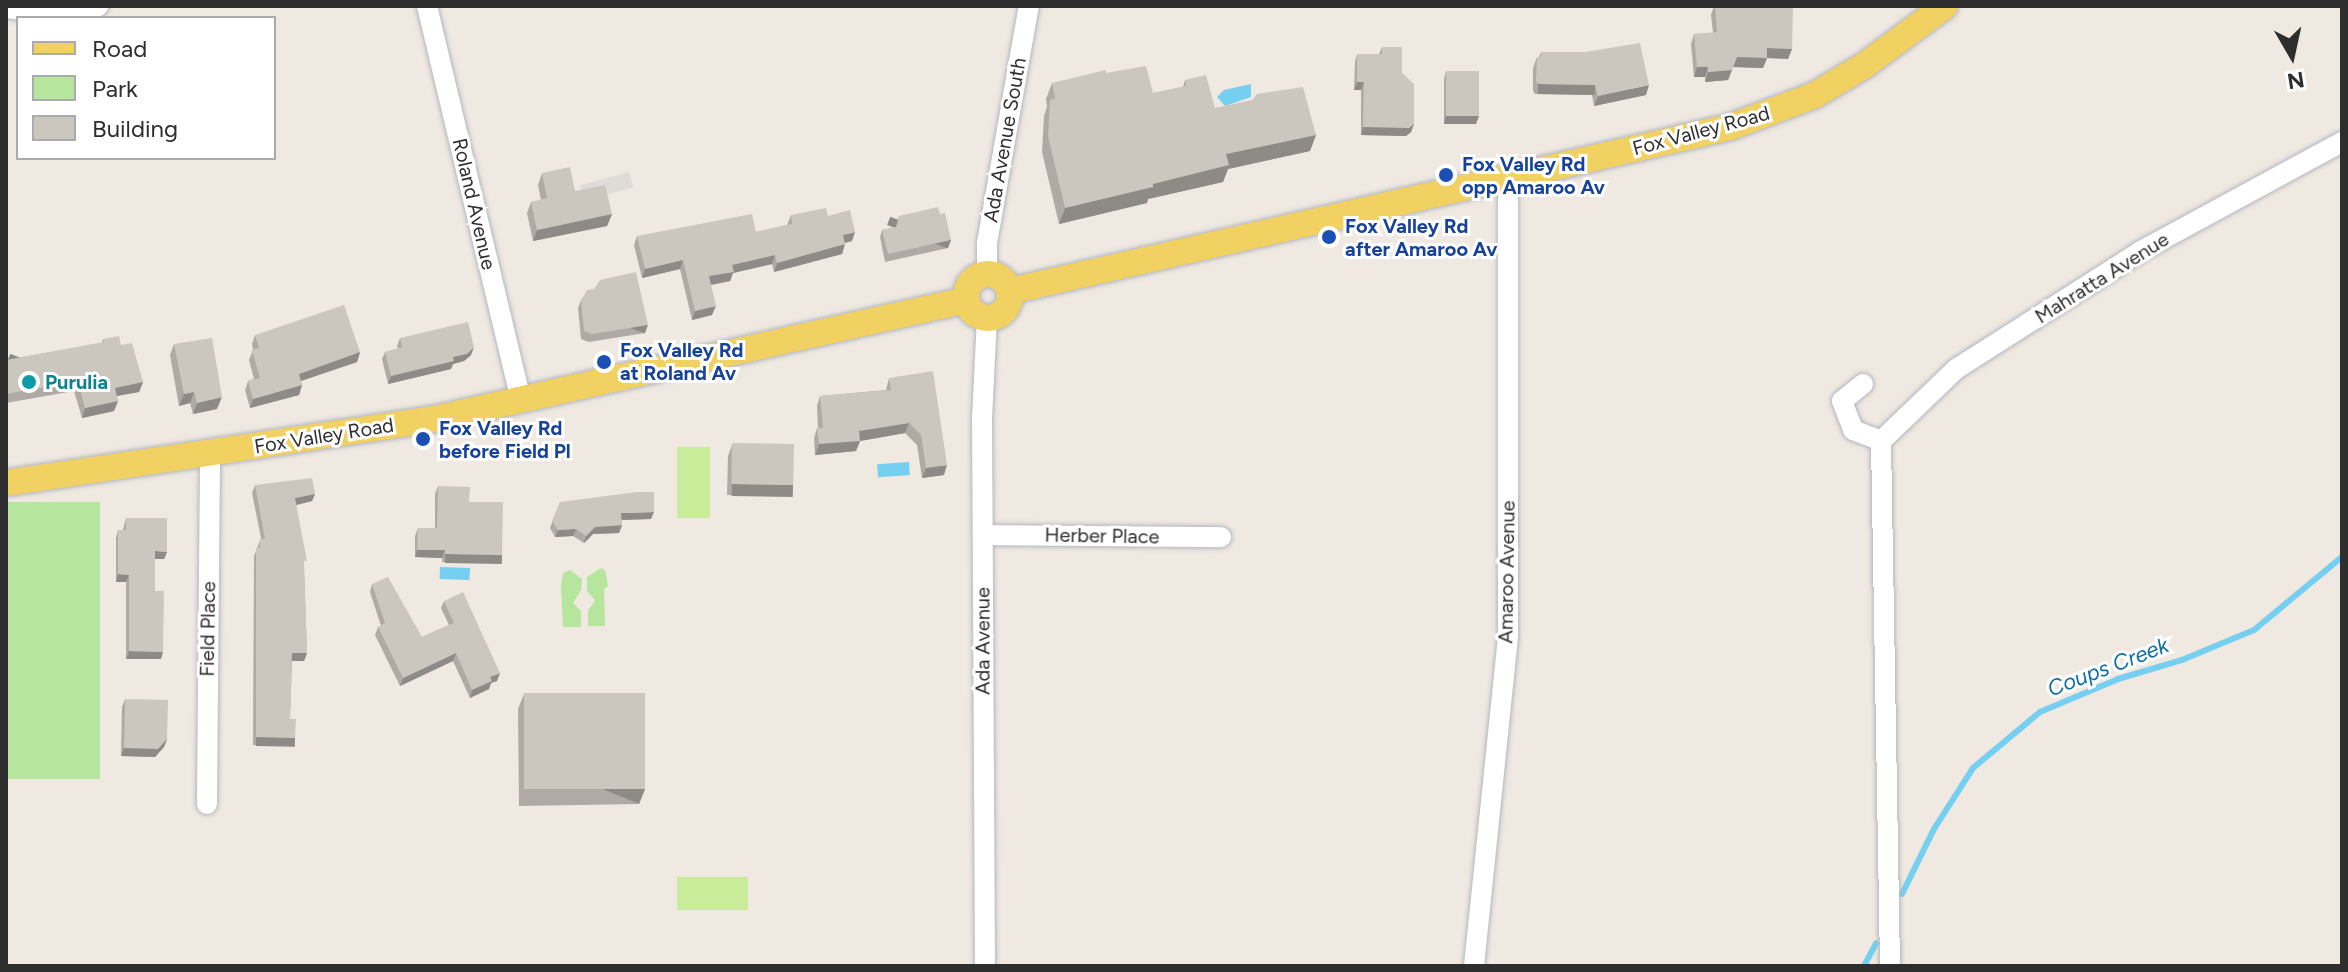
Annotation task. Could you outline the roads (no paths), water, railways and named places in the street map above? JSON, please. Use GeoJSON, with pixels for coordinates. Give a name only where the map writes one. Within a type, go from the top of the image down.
{"type":"FeatureCollection","features":[{"type":"Feature","properties":{"kind":"main road","name":"Fox Valley Road"},"geometry":{"type":"LineString","coordinates":[[1010,291],[1508,176],[1676,141],[1799,103],[1865,65],[1945,6]]}},
{"type":"Feature","properties":{"kind":"main road"},"geometry":{"type":"LineString","coordinates":[[987,274],[1002,279],[1010,291],[1005,310],[977,308],[971,282],[987,274]]}},
{"type":"Feature","properties":{"kind":"main road","name":"Fox Valley Road"},"geometry":{"type":"LineString","coordinates":[[6,483],[434,419],[977,308]]}},
{"type":"Feature","properties":{"kind":"street"},"geometry":{"type":"LineString","coordinates":[[6,8],[80,16],[98,6]]}},
{"type":"Feature","properties":{"kind":"street","name":"Roland Avenue"},"geometry":{"type":"LineString","coordinates":[[427,6],[521,401]]}},
{"type":"Feature","properties":{"kind":"street","name":"Ada Avenue South"},"geometry":{"type":"LineString","coordinates":[[987,274],[987,243],[1029,6]]}},
{"type":"Feature","properties":{"kind":"street","name":"Mahratta Avenue"},"geometry":{"type":"LineString","coordinates":[[1881,441],[1956,369],[2141,251],[2342,142]]}},
{"type":"Feature","properties":{"kind":"street","name":"Amaroo Avenue"},"geometry":{"type":"LineString","coordinates":[[1474,966],[1508,635],[1508,176]]}},
{"type":"Feature","properties":{"kind":"street","name":"Ada Avenue"},"geometry":{"type":"LineString","coordinates":[[977,308],[983,389],[985,966]]}},
{"type":"Feature","properties":{"kind":"street"},"geometry":{"type":"LineString","coordinates":[[1863,384],[1842,401],[1853,430],[1881,441],[1890,966]]}},
{"type":"Feature","properties":{"kind":"street","name":"Field Place"},"geometry":{"type":"LineString","coordinates":[[207,804],[210,453]]}},
{"type":"Feature","properties":{"kind":"street","name":"Herber Place"},"geometry":{"type":"LineString","coordinates":[[983,535],[1221,537]]}},
{"type":"Feature","properties":{"kind":"water"},"geometry":{"type":"Polygon","coordinates":[[[1251,84],[1251,97],[1225,106],[1217,97],[1224,90],[1251,84]]]}},
{"type":"Feature","properties":{"kind":"water"},"geometry":{"type":"Polygon","coordinates":[[[909,462],[910,475],[878,477],[877,464],[909,462]]]}},
{"type":"Feature","properties":{"kind":"water"},"geometry":{"type":"Polygon","coordinates":[[[440,567],[470,568],[470,580],[440,579],[440,567]]]}},
{"type":"Feature","properties":{"kind":"waterway","name":"Coups Creek"},"geometry":{"type":"LineString","coordinates":[[1902,894],[1934,829],[1973,768],[2040,712],[2118,679],[2182,660],[2254,630],[2342,557]]}},
{"type":"Feature","properties":{"kind":"waterway","name":"Coups Creek"},"geometry":{"type":"LineString","coordinates":[[1864,966],[1876,943]]}},
{"type":"Feature","properties":{"kind":"place","name":"Fox Valley Rd opp Amaroo Av"},"geometry":{"type":"Point","coordinates":[1446,175]}},
{"type":"Feature","properties":{"kind":"place","name":"Fox Valley Rd after Amaroo Av"},"geometry":{"type":"Point","coordinates":[1329,237]}},
{"type":"Feature","properties":{"kind":"place","name":"Fox Valley Rd at Roland Av"},"geometry":{"type":"Point","coordinates":[604,362]}},
{"type":"Feature","properties":{"kind":"place","name":"Purulia"},"geometry":{"type":"Point","coordinates":[29,382]}},
{"type":"Feature","properties":{"kind":"place","name":"Fox Valley Rd before Field Pl"},"geometry":{"type":"Point","coordinates":[423,439]}}]}
